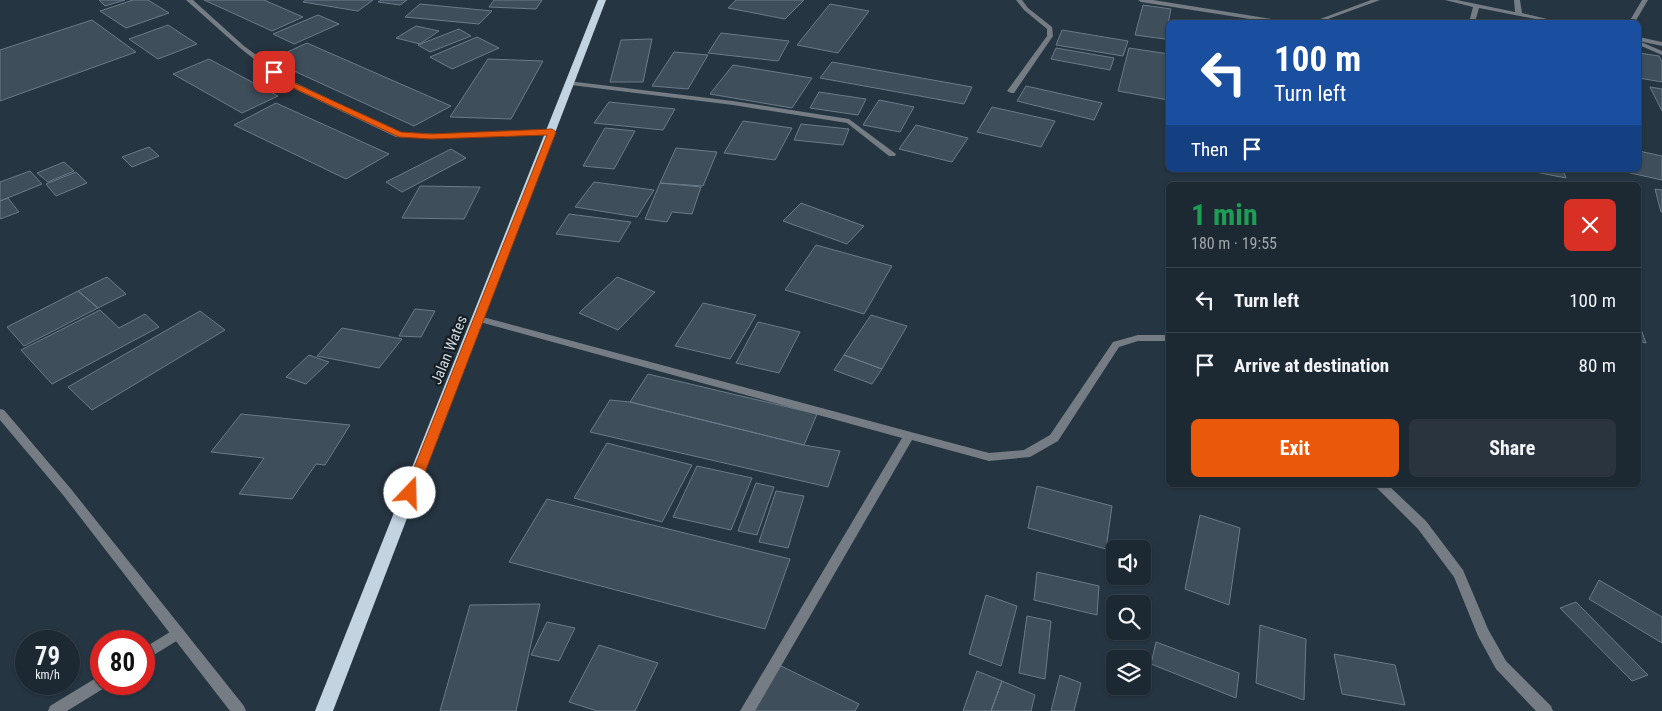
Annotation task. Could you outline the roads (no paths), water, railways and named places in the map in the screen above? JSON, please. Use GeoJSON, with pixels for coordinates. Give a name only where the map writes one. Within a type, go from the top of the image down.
{"type":"FeatureCollection","features":[{"type":"Feature","properties":{"kind":"highway","name":"Jalan Wates"},"geometry":{"type":"LineString","coordinates":[[324,711],[479,319],[602,0]]}},
{"type":"Feature","properties":{"kind":"street"},"geometry":{"type":"LineString","coordinates":[[189,0],[242,48],[289,83],[399,135],[441,136],[552,132]]}},
{"type":"Feature","properties":{"kind":"street"},"geometry":{"type":"LineString","coordinates":[[1011,91],[1050,36],[1050,28],[1026,9],[1019,0]]}},
{"type":"Feature","properties":{"kind":"street"},"geometry":{"type":"LineString","coordinates":[[1141,0],[1266,20]]}},
{"type":"Feature","properties":{"kind":"street"},"geometry":{"type":"LineString","coordinates":[[1321,20],[1377,0]]}},
{"type":"Feature","properties":{"kind":"street"},"geometry":{"type":"LineString","coordinates":[[1448,0],[1546,20]]}},
{"type":"Feature","properties":{"kind":"street"},"geometry":{"type":"LineString","coordinates":[[1517,0],[1520,15]]}},
{"type":"Feature","properties":{"kind":"street"},"geometry":{"type":"LineString","coordinates":[[1633,20],[1645,0]]}},
{"type":"Feature","properties":{"kind":"street"},"geometry":{"type":"LineString","coordinates":[[1472,20],[1476,6]]}},
{"type":"Feature","properties":{"kind":"street"},"geometry":{"type":"LineString","coordinates":[[1641,39],[1662,44]]}},
{"type":"Feature","properties":{"kind":"street"},"geometry":{"type":"LineString","coordinates":[[1641,44],[1662,53]]}},
{"type":"Feature","properties":{"kind":"street"},"geometry":{"type":"LineString","coordinates":[[571,83],[733,103],[850,121],[892,154]]}},
{"type":"Feature","properties":{"kind":"street"},"geometry":{"type":"LineString","coordinates":[[479,319],[989,457],[1026,454],[1054,438],[1116,344],[1138,338],[1166,338]]}},
{"type":"Feature","properties":{"kind":"street"},"geometry":{"type":"LineString","coordinates":[[0,413],[67,492],[239,711]]}},
{"type":"Feature","properties":{"kind":"street"},"geometry":{"type":"LineString","coordinates":[[747,711],[909,435]]}},
{"type":"Feature","properties":{"kind":"street"},"geometry":{"type":"LineString","coordinates":[[1382,487],[1422,525],[1459,574],[1483,632],[1501,665],[1546,711]]}},
{"type":"Feature","properties":{"kind":"street"},"geometry":{"type":"LineString","coordinates":[[155,648],[178,633]]}},
{"type":"Feature","properties":{"kind":"street"},"geometry":{"type":"LineString","coordinates":[[55,711],[90,689]]}}]}
